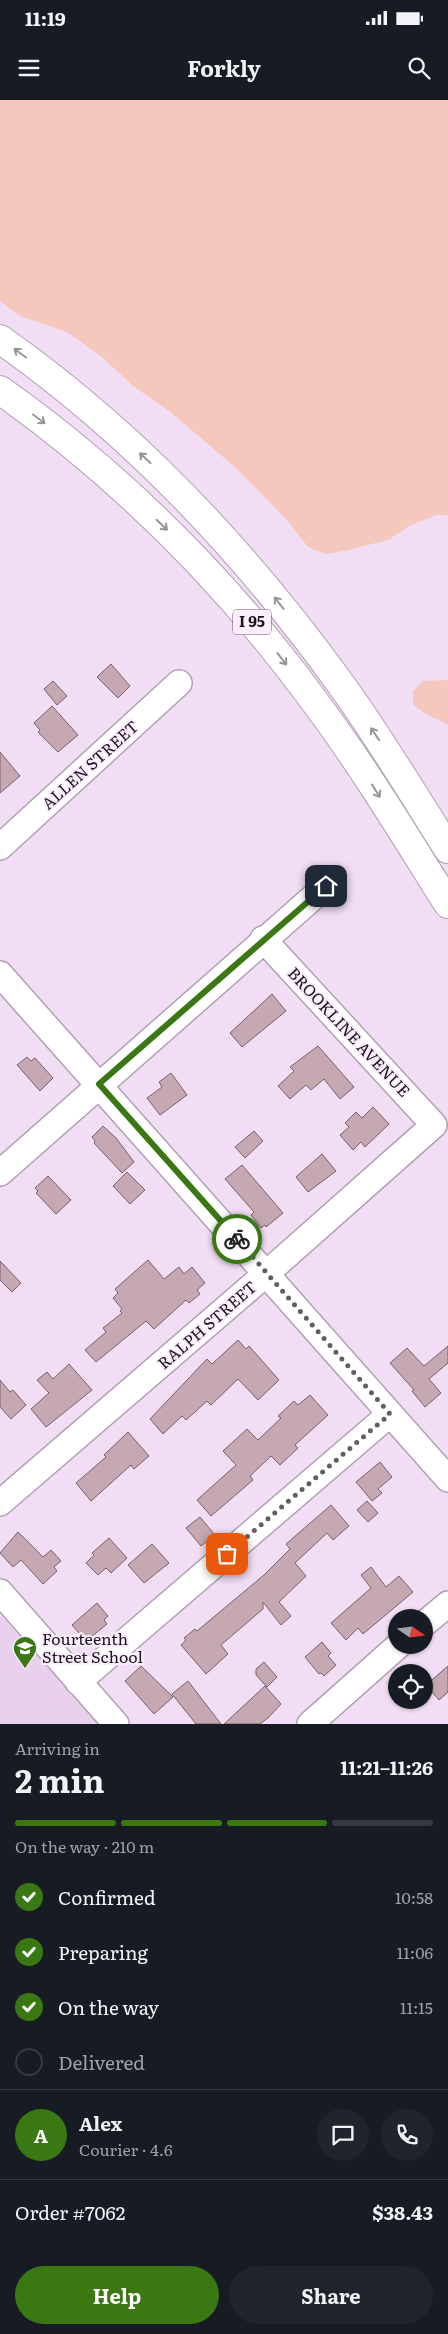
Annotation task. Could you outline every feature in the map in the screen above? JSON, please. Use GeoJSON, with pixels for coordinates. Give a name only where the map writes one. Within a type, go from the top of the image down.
{"type":"FeatureCollection","features":[{"type":"Feature","properties":{"kind":"highway","name":"I 95"},"geometry":{"type":"LineString","coordinates":[[0,339],[64,387],[115,430],[195,507],[237,553],[273,596],[345,691],[448,849]]}},
{"type":"Feature","properties":{"kind":"highway","name":"I 95"},"geometry":{"type":"LineString","coordinates":[[0,390],[107,474],[197,559],[238,605],[315,702],[351,752],[448,904]]}},
{"type":"Feature","properties":{"kind":"street","name":"ALLEN STREET"},"geometry":{"type":"LineString","coordinates":[[0,846],[179,683]]}},
{"type":"Feature","properties":{"kind":"street"},"geometry":{"type":"LineString","coordinates":[[0,1173],[326,886]]}},
{"type":"Feature","properties":{"kind":"street","name":"BROOKLINE AVENUE"},"geometry":{"type":"LineString","coordinates":[[263,940],[434,1125]]}},
{"type":"Feature","properties":{"kind":"street"},"geometry":{"type":"LineString","coordinates":[[0,974],[448,1479]]}},
{"type":"Feature","properties":{"kind":"street","name":"RALPH STREET"},"geometry":{"type":"LineString","coordinates":[[0,1503],[267,1273],[434,1125]]}},
{"type":"Feature","properties":{"kind":"street"},"geometry":{"type":"LineString","coordinates":[[78,1682],[390,1414]]}},
{"type":"Feature","properties":{"kind":"street"},"geometry":{"type":"LineString","coordinates":[[0,1592],[111,1722]]}},
{"type":"Feature","properties":{"kind":"street"},"geometry":{"type":"LineString","coordinates":[[433,1616],[448,1604]]}},
{"type":"Feature","properties":{"kind":"street"},"geometry":{"type":"LineString","coordinates":[[310,1724],[389,1654]]}},
{"type":"Feature","properties":{"kind":"shaded area"},"geometry":{"type":"Polygon","coordinates":[[[0,100],[448,100],[448,515],[437,515],[411,525],[388,540],[344,551],[325,554],[308,547],[287,520],[236,468],[169,411],[133,386],[102,357],[67,332],[20,316],[0,301],[0,100]]]}},
{"type":"Feature","properties":{"kind":"shaded area"},"geometry":{"type":"Polygon","coordinates":[[[448,680],[448,725],[424,713],[413,704],[413,691],[423,681],[448,680]]]}},
{"type":"Feature","properties":{"kind":"shaded area","name":"Fourteenth Street School"},"geometry":{"type":"Polygon","coordinates":[[[0,1615],[101,1724],[0,1724],[0,1615]]]}},
{"type":"Feature","properties":{"kind":"building"},"geometry":{"type":"Polygon","coordinates":[[[111,664],[130,686],[118,698],[97,677],[111,664]]]}},
{"type":"Feature","properties":{"kind":"building"},"geometry":{"type":"Polygon","coordinates":[[[53,681],[67,696],[57,705],[44,689],[53,681]]]}},
{"type":"Feature","properties":{"kind":"building"},"geometry":{"type":"Polygon","coordinates":[[[52,706],[78,735],[58,752],[38,732],[40,730],[34,723],[52,706]]]}},
{"type":"Feature","properties":{"kind":"building"},"geometry":{"type":"Polygon","coordinates":[[[0,752],[20,776],[0,793],[0,752]]]}},
{"type":"Feature","properties":{"kind":"building"},"geometry":{"type":"Polygon","coordinates":[[[272,994],[286,1011],[242,1047],[230,1033],[272,994]]]}},
{"type":"Feature","properties":{"kind":"building"},"geometry":{"type":"Polygon","coordinates":[[[318,1046],[354,1087],[340,1099],[324,1079],[311,1090],[306,1085],[290,1099],[278,1086],[294,1071],[290,1067],[318,1046]]]}},
{"type":"Feature","properties":{"kind":"building"},"geometry":{"type":"Polygon","coordinates":[[[27,1057],[31,1061],[35,1058],[53,1078],[40,1091],[17,1065],[27,1057]]]}},
{"type":"Feature","properties":{"kind":"building"},"geometry":{"type":"Polygon","coordinates":[[[171,1073],[187,1095],[160,1115],[147,1098],[162,1087],[159,1082],[171,1073]]]}},
{"type":"Feature","properties":{"kind":"building"},"geometry":{"type":"Polygon","coordinates":[[[373,1107],[389,1124],[365,1147],[361,1142],[353,1150],[340,1135],[349,1127],[345,1123],[356,1112],[362,1118],[373,1107]]]}},
{"type":"Feature","properties":{"kind":"building"},"geometry":{"type":"Polygon","coordinates":[[[103,1126],[116,1138],[134,1162],[122,1173],[94,1143],[95,1141],[92,1137],[103,1126]]]}},
{"type":"Feature","properties":{"kind":"building"},"geometry":{"type":"Polygon","coordinates":[[[254,1131],[263,1141],[245,1158],[235,1147],[254,1131]]]}},
{"type":"Feature","properties":{"kind":"building"},"geometry":{"type":"Polygon","coordinates":[[[322,1154],[336,1171],[308,1192],[296,1177],[322,1154]]]}},
{"type":"Feature","properties":{"kind":"building"},"geometry":{"type":"Polygon","coordinates":[[[242,1165],[283,1213],[266,1227],[265,1225],[261,1228],[251,1215],[254,1212],[225,1179],[242,1165]]]}},
{"type":"Feature","properties":{"kind":"building"},"geometry":{"type":"Polygon","coordinates":[[[127,1172],[145,1190],[130,1204],[113,1186],[127,1172]]]}},
{"type":"Feature","properties":{"kind":"building"},"geometry":{"type":"Polygon","coordinates":[[[48,1176],[71,1200],[56,1214],[36,1193],[38,1191],[35,1188],[48,1176]]]}},
{"type":"Feature","properties":{"kind":"building"},"geometry":{"type":"Polygon","coordinates":[[[148,1260],[164,1279],[179,1267],[184,1274],[192,1267],[205,1283],[197,1290],[200,1294],[189,1303],[186,1300],[154,1329],[146,1321],[96,1362],[85,1350],[106,1332],[103,1328],[122,1313],[120,1311],[122,1309],[113,1298],[118,1293],[115,1289],[148,1260]]]}},
{"type":"Feature","properties":{"kind":"building"},"geometry":{"type":"Polygon","coordinates":[[[0,1261],[21,1283],[12,1292],[0,1280],[0,1261]]]}},
{"type":"Feature","properties":{"kind":"building"},"geometry":{"type":"Polygon","coordinates":[[[238,1340],[246,1349],[249,1346],[279,1380],[258,1400],[238,1379],[211,1405],[207,1401],[186,1420],[182,1416],[163,1434],[150,1419],[207,1359],[212,1364],[238,1340]]]}},
{"type":"Feature","properties":{"kind":"building"},"geometry":{"type":"Polygon","coordinates":[[[448,1346],[448,1363],[429,1379],[441,1393],[425,1407],[412,1391],[414,1390],[390,1363],[407,1348],[424,1366],[448,1346]]]}},
{"type":"Feature","properties":{"kind":"building"},"geometry":{"type":"Polygon","coordinates":[[[69,1364],[92,1390],[46,1427],[31,1409],[49,1393],[37,1380],[47,1372],[53,1379],[69,1364]]]}},
{"type":"Feature","properties":{"kind":"building"},"geometry":{"type":"Polygon","coordinates":[[[0,1380],[10,1392],[13,1390],[26,1405],[11,1419],[0,1407],[0,1380]]]}},
{"type":"Feature","properties":{"kind":"building"},"geometry":{"type":"Polygon","coordinates":[[[310,1395],[328,1415],[295,1445],[298,1448],[280,1465],[271,1456],[250,1476],[253,1480],[211,1516],[197,1500],[236,1465],[223,1451],[247,1429],[258,1440],[281,1418],[278,1416],[294,1401],[298,1405],[310,1395]]]}},
{"type":"Feature","properties":{"kind":"building"},"geometry":{"type":"Polygon","coordinates":[[[128,1432],[149,1456],[134,1469],[131,1465],[91,1501],[76,1483],[106,1457],[104,1455],[128,1432]]]}},
{"type":"Feature","properties":{"kind":"building"},"geometry":{"type":"Polygon","coordinates":[[[380,1462],[392,1477],[378,1489],[382,1493],[372,1501],[356,1482],[380,1462]]]}},
{"type":"Feature","properties":{"kind":"building"},"geometry":{"type":"Polygon","coordinates":[[[367,1501],[378,1513],[368,1522],[357,1510],[367,1501]]]}},
{"type":"Feature","properties":{"kind":"building"},"geometry":{"type":"Polygon","coordinates":[[[331,1505],[349,1526],[333,1540],[327,1533],[295,1563],[306,1576],[279,1602],[291,1616],[281,1625],[263,1602],[263,1609],[221,1645],[228,1654],[206,1674],[181,1645],[186,1640],[184,1638],[195,1629],[197,1631],[264,1575],[290,1549],[286,1544],[331,1505]]]}},
{"type":"Feature","properties":{"kind":"building"},"geometry":{"type":"Polygon","coordinates":[[[200,1517],[215,1535],[201,1546],[186,1528],[200,1517]]]}},
{"type":"Feature","properties":{"kind":"building"},"geometry":{"type":"Polygon","coordinates":[[[18,1532],[43,1557],[51,1550],[61,1561],[54,1567],[57,1571],[43,1584],[21,1560],[13,1567],[0,1553],[18,1532]]]}},
{"type":"Feature","properties":{"kind":"building"},"geometry":{"type":"Polygon","coordinates":[[[109,1538],[127,1558],[111,1573],[106,1568],[98,1575],[86,1563],[94,1555],[92,1553],[109,1538]]]}},
{"type":"Feature","properties":{"kind":"building"},"geometry":{"type":"Polygon","coordinates":[[[152,1544],[169,1563],[144,1583],[128,1565],[152,1544]]]}},
{"type":"Feature","properties":{"kind":"building"},"geometry":{"type":"Polygon","coordinates":[[[371,1567],[386,1587],[399,1576],[413,1592],[393,1609],[388,1609],[388,1613],[363,1634],[358,1628],[346,1640],[331,1623],[371,1588],[361,1575],[371,1567]]]}},
{"type":"Feature","properties":{"kind":"building"},"geometry":{"type":"Polygon","coordinates":[[[97,1603],[108,1616],[104,1620],[107,1624],[86,1641],[72,1625],[97,1603]]]}},
{"type":"Feature","properties":{"kind":"building"},"geometry":{"type":"Polygon","coordinates":[[[322,1642],[331,1653],[328,1656],[336,1665],[324,1676],[321,1673],[319,1674],[305,1657],[322,1642]]]}},
{"type":"Feature","properties":{"kind":"building"},"geometry":{"type":"Polygon","coordinates":[[[264,1662],[277,1677],[267,1687],[256,1675],[256,1669],[264,1662]]]}},
{"type":"Feature","properties":{"kind":"building"},"geometry":{"type":"Polygon","coordinates":[[[141,1666],[173,1697],[154,1714],[125,1681],[141,1666]]]}},
{"type":"Feature","properties":{"kind":"building"},"geometry":{"type":"Polygon","coordinates":[[[448,1666],[448,1692],[439,1700],[433,1693],[433,1679],[448,1666]]]}},
{"type":"Feature","properties":{"kind":"building"},"geometry":{"type":"Polygon","coordinates":[[[188,1681],[221,1724],[196,1724],[172,1694],[188,1681]]]}},
{"type":"Feature","properties":{"kind":"building"},"geometry":{"type":"Polygon","coordinates":[[[265,1686],[281,1704],[269,1717],[260,1724],[224,1724],[265,1686]]]}},
{"type":"Feature","properties":{"kind":"way so far"},"geometry":{"type":"LineString","coordinates":[[227,1554],[390,1414],[237,1239]]}},
{"type":"Feature","properties":{"kind":"place","name":"Fourteenth Street School"},"geometry":{"type":"Point","coordinates":[25,1669]}},
{"type":"Feature","properties":{"kind":"route"},"geometry":{"type":"LineString","coordinates":[[237,1239],[99,1084],[326,886]]}}]}
